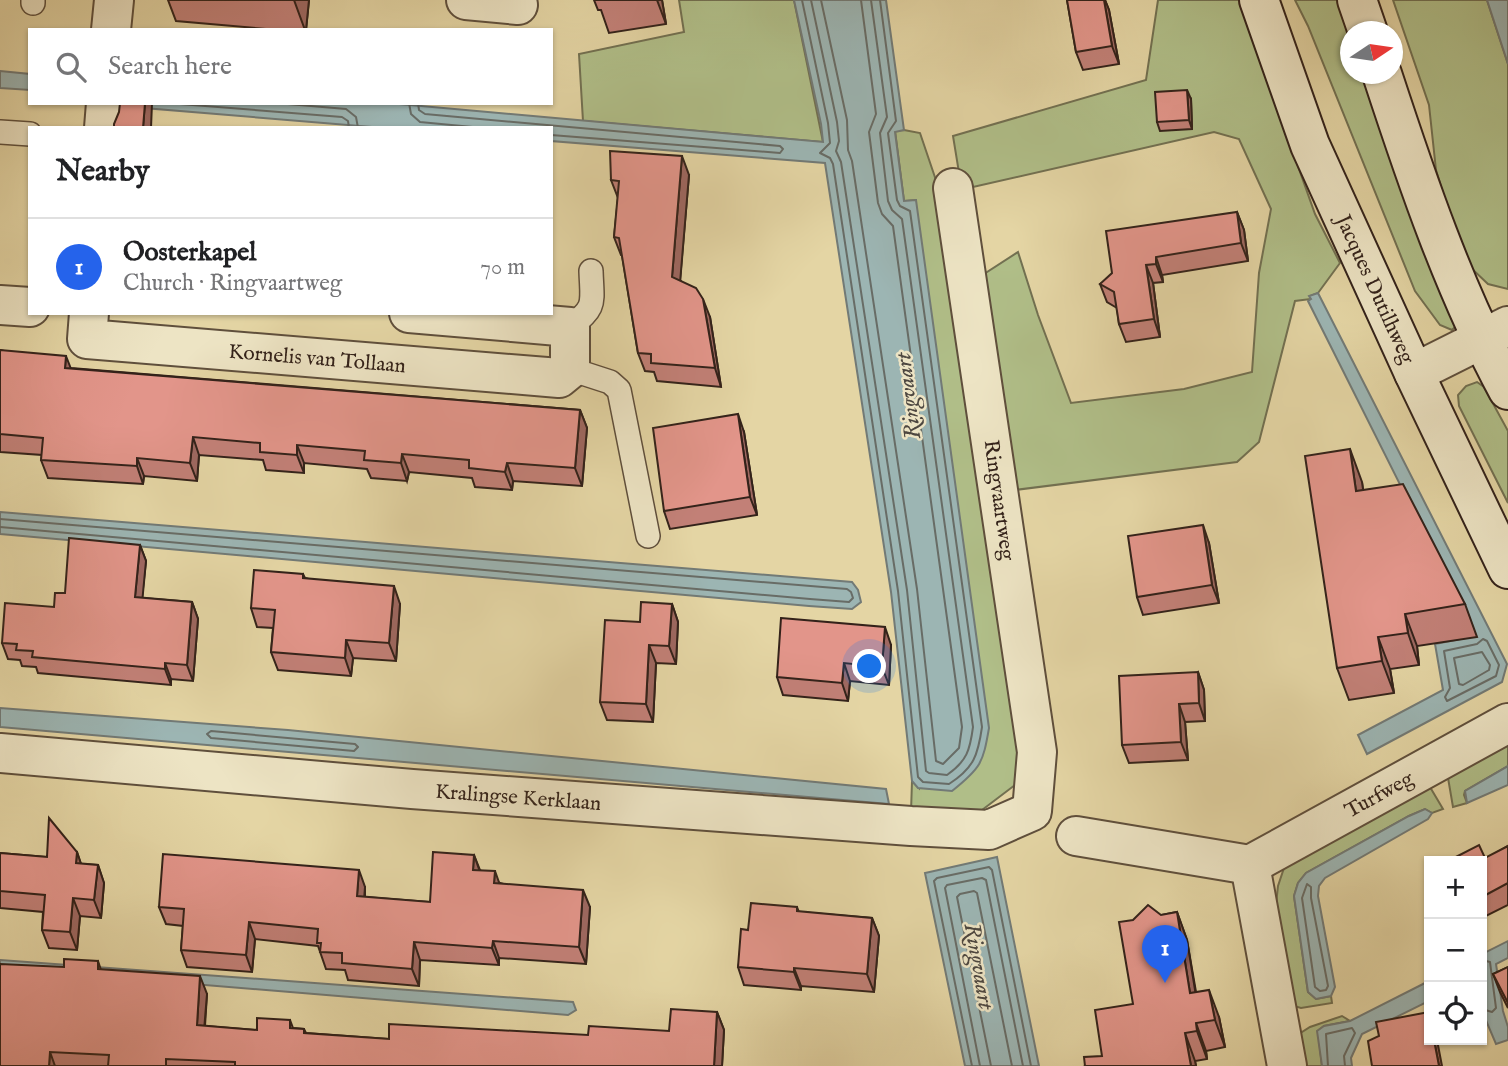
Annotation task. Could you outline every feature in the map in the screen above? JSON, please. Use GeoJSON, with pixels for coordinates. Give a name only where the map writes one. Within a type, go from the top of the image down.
{"type":"FeatureCollection","features":[{"type":"Feature","properties":{"kind":"street"},"geometry":{"type":"LineString","coordinates":[[111,28],[114,0]]}},
{"type":"Feature","properties":{"kind":"street"},"geometry":{"type":"LineString","coordinates":[[466,0],[518,5],[517,0]]}},
{"type":"Feature","properties":{"kind":"street","name":"Jacques Dutilhweg"},"geometry":{"type":"LineString","coordinates":[[1259,0],[1310,145],[1508,569]]}},
{"type":"Feature","properties":{"kind":"street"},"geometry":{"type":"LineString","coordinates":[[1357,0],[1364,21]]}},
{"type":"Feature","properties":{"kind":"street"},"geometry":{"type":"LineString","coordinates":[[1385,84],[1411,161],[1494,333],[1508,390]]}},
{"type":"Feature","properties":{"kind":"street"},"geometry":{"type":"LineString","coordinates":[[104,126],[106,105]]}},
{"type":"Feature","properties":{"kind":"street","name":"Ringvaartweg"},"geometry":{"type":"LineString","coordinates":[[953,188],[1037,752],[1032,811]]}},
{"type":"Feature","properties":{"kind":"street"},"geometry":{"type":"LineString","coordinates":[[0,305],[28,307]]}},
{"type":"Feature","properties":{"kind":"street","name":"Kornelis van Tollaan"},"geometry":{"type":"LineString","coordinates":[[89,315],[87,339],[559,378],[570,369]]}},
{"type":"Feature","properties":{"kind":"street"},"geometry":{"type":"LineString","coordinates":[[432,315],[570,327],[570,369]]}},
{"type":"Feature","properties":{"kind":"street"},"geometry":{"type":"LineString","coordinates":[[1415,373],[1494,333]]}},
{"type":"Feature","properties":{"kind":"street","name":"Turfweg"},"geometry":{"type":"LineString","coordinates":[[1250,866],[1508,723]]}},
{"type":"Feature","properties":{"kind":"street","name":"Kralingse Kerklaan"},"geometry":{"type":"LineString","coordinates":[[0,753],[412,789],[911,826],[989,830],[1032,811]]}},
{"type":"Feature","properties":{"kind":"street"},"geometry":{"type":"LineString","coordinates":[[1076,836],[1250,866],[1287,1066]]}},
{"type":"Feature","properties":{"kind":"lane"},"geometry":{"type":"LineString","coordinates":[[0,132],[28,134]]}},
{"type":"Feature","properties":{"kind":"lane"},"geometry":{"type":"LineString","coordinates":[[570,327],[587,314],[592,305],[591,271]]}},
{"type":"Feature","properties":{"kind":"lane"},"geometry":{"type":"LineString","coordinates":[[570,369],[610,382],[619,390],[648,536]]}},
{"type":"Feature","properties":{"kind":"green space"},"geometry":{"type":"Polygon","coordinates":[[[679,0],[794,0],[823,142],[583,121],[579,54],[684,32],[679,0]]]}},
{"type":"Feature","properties":{"kind":"green space"},"geometry":{"type":"Polygon","coordinates":[[[1158,0],[1239,0],[1315,214],[1340,263],[1318,293],[1310,296],[1311,299],[1295,301],[1259,442],[1237,462],[1015,490],[981,276],[1018,252],[1071,403],[1184,389],[1252,372],[1259,273],[1271,209],[1239,139],[1214,132],[973,187],[961,185],[953,136],[1146,80],[1158,0]]]}},
{"type":"Feature","properties":{"kind":"green space"},"geometry":{"type":"Polygon","coordinates":[[[1295,0],[1339,0],[1346,21],[1340,21],[1340,84],[1369,84],[1458,324],[1452,330],[1440,325],[1415,291],[1308,26],[1295,0]]]}},
{"type":"Feature","properties":{"kind":"green space"},"geometry":{"type":"Polygon","coordinates":[[[1393,0],[1487,0],[1508,64],[1508,289],[1488,284],[1470,267],[1436,170],[1429,105],[1403,29],[1403,21],[1400,21],[1393,0]]]}},
{"type":"Feature","properties":{"kind":"green space"},"geometry":{"type":"Polygon","coordinates":[[[895,131],[920,133],[943,201],[1022,760],[1015,785],[982,810],[911,812],[912,781],[919,788],[916,200],[904,201],[895,131]]]}},
{"type":"Feature","properties":{"kind":"green space"},"geometry":{"type":"Polygon","coordinates":[[[1477,382],[1484,387],[1508,431],[1508,503],[1459,406],[1458,395],[1466,386],[1477,382]]]}},
{"type":"Feature","properties":{"kind":"green space"},"geometry":{"type":"Polygon","coordinates":[[[1508,740],[1508,766],[1465,791],[1467,803],[1453,807],[1447,772],[1508,740]]]}},
{"type":"Feature","properties":{"kind":"green space"},"geometry":{"type":"Polygon","coordinates":[[[1427,782],[1443,809],[1432,813],[1425,809],[1409,816],[1306,873],[1298,883],[1294,896],[1308,992],[1316,999],[1331,996],[1332,1003],[1301,1008],[1294,1006],[1274,923],[1278,886],[1284,868],[1427,782]]]}},
{"type":"Feature","properties":{"kind":"green space"},"geometry":{"type":"Polygon","coordinates":[[[1342,1016],[1350,1021],[1324,1026],[1318,1031],[1322,1066],[1302,1066],[1299,1034],[1310,1027],[1342,1016]]]}},
{"type":"Feature","properties":{"kind":"water","name":"Ringvaart"},"geometry":{"type":"Polygon","coordinates":[[[794,0],[886,0],[904,130],[895,132],[904,201],[916,200],[989,728],[979,764],[952,791],[918,788],[912,781],[891,592],[825,163],[553,141],[553,126],[360,126],[144,108],[144,105],[410,105],[823,142],[794,0]]]}},
{"type":"Feature","properties":{"kind":"water"},"geometry":{"type":"Polygon","coordinates":[[[1487,0],[1508,0],[1508,64],[1487,0]]]}},
{"type":"Feature","properties":{"kind":"water"},"geometry":{"type":"Polygon","coordinates":[[[0,71],[28,74],[28,90],[0,88],[0,71]]]}},
{"type":"Feature","properties":{"kind":"water"},"geometry":{"type":"Polygon","coordinates":[[[1318,293],[1507,664],[1502,682],[1367,754],[1358,735],[1443,690],[1435,644],[1476,636],[1308,301],[1311,299],[1309,296],[1318,293]]]}},
{"type":"Feature","properties":{"kind":"water"},"geometry":{"type":"Polygon","coordinates":[[[0,512],[852,582],[858,590],[861,602],[852,609],[809,606],[0,534],[0,512]]]}},
{"type":"Feature","properties":{"kind":"water"},"geometry":{"type":"Polygon","coordinates":[[[0,708],[288,730],[886,789],[889,804],[0,727],[0,708]]]}},
{"type":"Feature","properties":{"kind":"water"},"geometry":{"type":"Polygon","coordinates":[[[1508,766],[1508,785],[1467,803],[1465,791],[1508,766]]]}},
{"type":"Feature","properties":{"kind":"water"},"geometry":{"type":"Polygon","coordinates":[[[1425,809],[1432,813],[1428,819],[1325,878],[1319,886],[1318,896],[1335,987],[1331,996],[1316,999],[1308,992],[1294,896],[1298,883],[1306,873],[1425,809]]]}},
{"type":"Feature","properties":{"kind":"water","name":"Ringvaart"},"geometry":{"type":"Polygon","coordinates":[[[997,857],[1039,1066],[965,1066],[925,873],[997,857]]]}},
{"type":"Feature","properties":{"kind":"water"},"geometry":{"type":"Polygon","coordinates":[[[1508,941],[1508,958],[1496,964],[1508,1040],[1496,1044],[1487,1023],[1487,952],[1508,941]]]}},
{"type":"Feature","properties":{"kind":"water"},"geometry":{"type":"Polygon","coordinates":[[[0,960],[573,1002],[576,1010],[568,1015],[0,968],[0,960]]]}},
{"type":"Feature","properties":{"kind":"water"},"geometry":{"type":"Polygon","coordinates":[[[1424,984],[1424,1003],[1362,1034],[1351,1058],[1352,1066],[1322,1066],[1317,1031],[1324,1026],[1350,1021],[1424,984]]]}},
{"type":"Feature","properties":{"kind":"building"},"geometry":{"type":"Polygon","coordinates":[[[1067,0],[1104,0],[1112,46],[1076,52],[1067,0]]]}},
{"type":"Feature","properties":{"kind":"building"},"geometry":{"type":"Polygon","coordinates":[[[1187,90],[1189,120],[1157,122],[1155,92],[1187,90]]]}},
{"type":"Feature","properties":{"kind":"building"},"geometry":{"type":"Polygon","coordinates":[[[120,105],[145,105],[143,126],[114,126],[120,105]]]}},
{"type":"Feature","properties":{"kind":"building"},"geometry":{"type":"Polygon","coordinates":[[[610,151],[682,156],[672,277],[696,288],[703,299],[715,368],[651,363],[651,354],[638,353],[619,238],[614,237],[619,181],[611,180],[610,151]]]}},
{"type":"Feature","properties":{"kind":"building"},"geometry":{"type":"Polygon","coordinates":[[[1237,212],[1241,243],[1156,257],[1156,264],[1146,265],[1154,319],[1119,324],[1114,292],[1100,284],[1112,273],[1106,231],[1237,212]]]}},
{"type":"Feature","properties":{"kind":"building"},"geometry":{"type":"Polygon","coordinates":[[[0,350],[66,356],[65,368],[580,410],[575,468],[507,463],[505,472],[469,468],[469,460],[402,454],[401,463],[364,460],[365,451],[297,445],[297,455],[260,452],[260,443],[193,437],[190,463],[137,458],[137,466],[41,460],[43,438],[0,434],[0,350]]]}},
{"type":"Feature","properties":{"kind":"building"},"geometry":{"type":"Polygon","coordinates":[[[738,414],[750,497],[664,511],[653,428],[738,414]]]}},
{"type":"Feature","properties":{"kind":"building"},"geometry":{"type":"Polygon","coordinates":[[[1350,449],[1356,491],[1403,484],[1465,604],[1405,614],[1408,633],[1378,637],[1382,661],[1337,668],[1305,456],[1350,449]]]}},
{"type":"Feature","properties":{"kind":"building"},"geometry":{"type":"Polygon","coordinates":[[[1203,525],[1212,585],[1137,597],[1128,536],[1203,525]]]}},
{"type":"Feature","properties":{"kind":"building"},"geometry":{"type":"Polygon","coordinates":[[[69,538],[140,545],[135,597],[192,602],[187,665],[165,663],[165,669],[32,657],[33,651],[16,650],[17,644],[2,643],[5,603],[54,607],[55,593],[65,593],[69,538]]]}},
{"type":"Feature","properties":{"kind":"building"},"geometry":{"type":"Polygon","coordinates":[[[254,570],[303,574],[303,578],[394,586],[389,643],[346,640],[345,658],[271,652],[275,610],[251,608],[254,570]]]}},
{"type":"Feature","properties":{"kind":"building"},"geometry":{"type":"Polygon","coordinates":[[[641,602],[672,604],[669,646],[649,645],[646,704],[600,702],[605,620],[640,622],[641,602]]]}},
{"type":"Feature","properties":{"kind":"building"},"geometry":{"type":"Polygon","coordinates":[[[781,618],[885,627],[882,667],[844,663],[842,683],[777,677],[781,618]]]}},
{"type":"Feature","properties":{"kind":"building"},"geometry":{"type":"Polygon","coordinates":[[[1198,672],[1199,703],[1179,704],[1181,742],[1122,745],[1119,676],[1198,672]]]}},
{"type":"Feature","properties":{"kind":"building"},"geometry":{"type":"Polygon","coordinates":[[[49,818],[77,852],[76,863],[98,865],[94,900],[73,898],[70,932],[42,930],[45,895],[0,891],[0,853],[47,857],[49,818]]]}},
{"type":"Feature","properties":{"kind":"building"},"geometry":{"type":"Polygon","coordinates":[[[1479,845],[1484,856],[1458,856],[1479,845]]]}},
{"type":"Feature","properties":{"kind":"building"},"geometry":{"type":"Polygon","coordinates":[[[1508,846],[1508,883],[1487,894],[1487,857],[1508,846]]]}},
{"type":"Feature","properties":{"kind":"building"},"geometry":{"type":"Polygon","coordinates":[[[433,852],[474,855],[473,870],[495,871],[494,883],[583,890],[579,947],[493,941],[492,948],[414,942],[412,969],[342,963],[342,953],[320,952],[321,943],[317,943],[318,929],[249,922],[246,955],[181,950],[184,909],[159,907],[163,854],[359,870],[357,896],[430,902],[433,852]]]}},
{"type":"Feature","properties":{"kind":"building"},"geometry":{"type":"Polygon","coordinates":[[[751,903],[797,907],[797,911],[872,918],[867,974],[738,967],[741,929],[748,930],[751,903]]]}},
{"type":"Feature","properties":{"kind":"building"},"geometry":{"type":"Polygon","coordinates":[[[1148,905],[1161,915],[1177,912],[1190,993],[1209,990],[1215,1020],[1196,1023],[1197,1031],[1185,1033],[1191,1066],[1085,1066],[1084,1057],[1102,1056],[1095,1010],[1133,1004],[1119,922],[1133,920],[1148,905]]]}},
{"type":"Feature","properties":{"kind":"building"},"geometry":{"type":"Polygon","coordinates":[[[64,959],[98,961],[98,969],[200,976],[197,1025],[257,1030],[257,1018],[290,1020],[290,1028],[304,1029],[304,1033],[389,1039],[389,1024],[588,1035],[589,1026],[669,1031],[671,1009],[717,1012],[714,1066],[235,1066],[235,1062],[166,1059],[166,1066],[108,1066],[109,1055],[50,1052],[49,1066],[0,1066],[0,964],[64,967],[64,959]]]}},
{"type":"Feature","properties":{"kind":"building"},"geometry":{"type":"Polygon","coordinates":[[[1508,967],[1508,1003],[1493,974],[1508,967]]]}},
{"type":"Feature","properties":{"kind":"building"},"geometry":{"type":"Polygon","coordinates":[[[1424,1013],[1424,1045],[1435,1045],[1439,1066],[1372,1066],[1368,1041],[1379,1036],[1376,1022],[1424,1013]]]}},
{"type":"Feature","properties":{"kind":"place","name":"Oosterkapel"},"geometry":{"type":"Point","coordinates":[1165,983]}}]}
